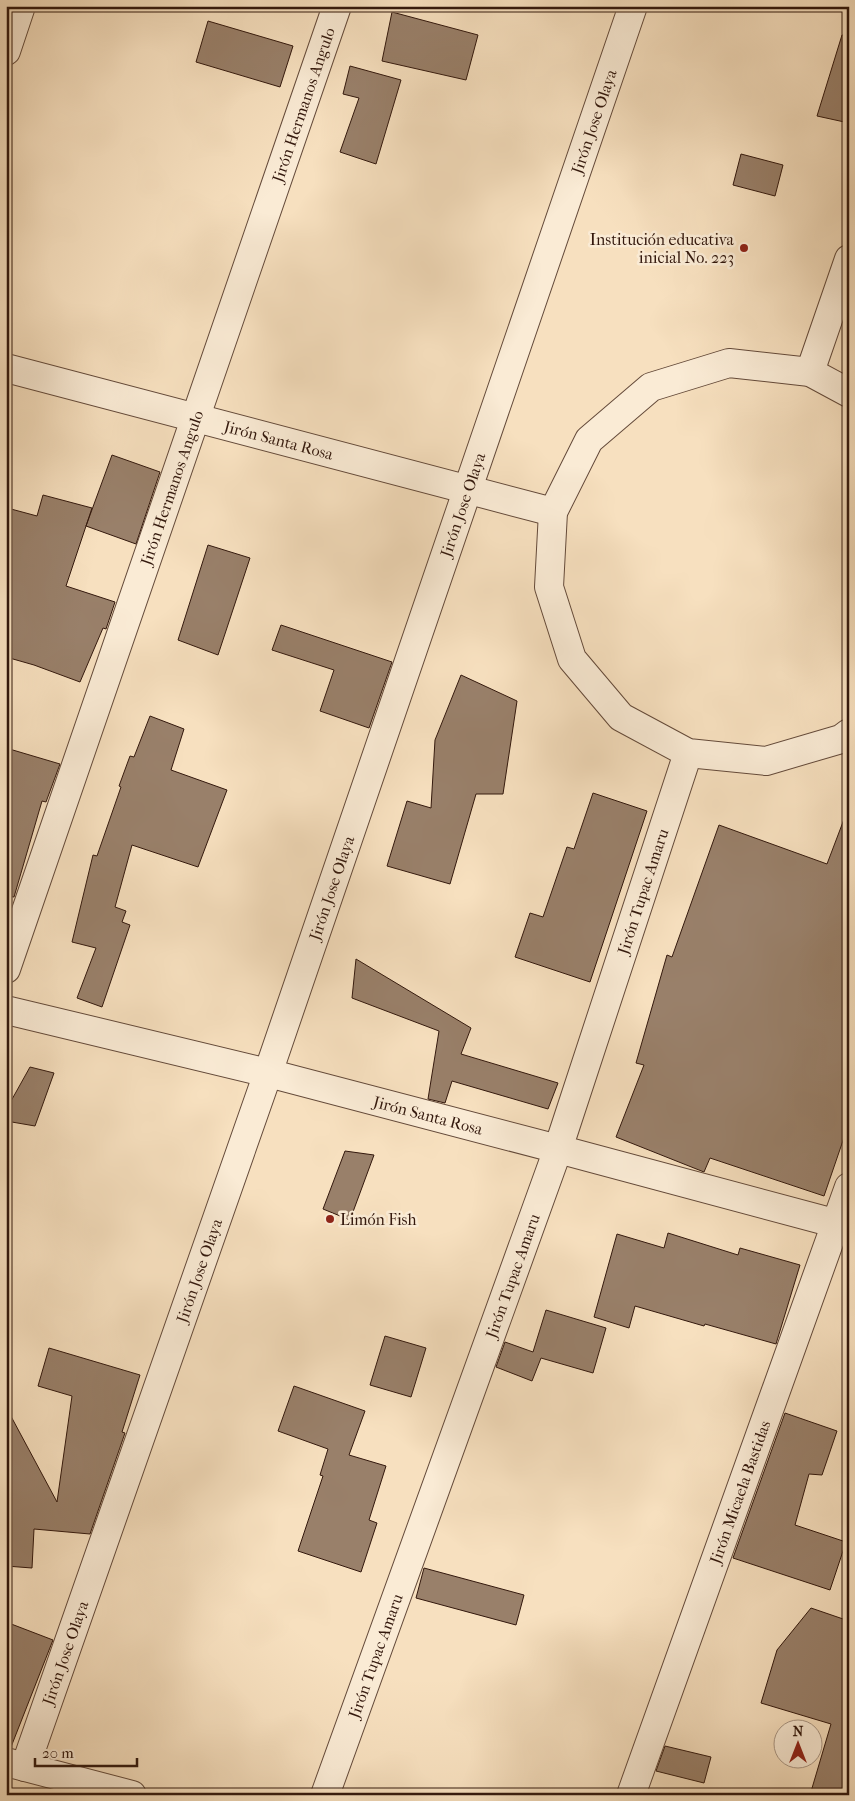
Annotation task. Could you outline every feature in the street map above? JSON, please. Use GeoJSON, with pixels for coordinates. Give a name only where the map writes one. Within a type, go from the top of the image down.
{"type":"FeatureCollection","features":[{"type":"Feature","properties":{"kind":"street"},"geometry":{"type":"LineString","coordinates":[[6,51],[21,6]]}},
{"type":"Feature","properties":{"kind":"street","name":"Jirón Hermanos Angulo"},"geometry":{"type":"LineString","coordinates":[[6,969],[337,6]]}},
{"type":"Feature","properties":{"kind":"street","name":"Jirón Jose Olaya"},"geometry":{"type":"LineString","coordinates":[[16,1764],[268,1074],[633,6]]}},
{"type":"Feature","properties":{"kind":"street"},"geometry":{"type":"LineString","coordinates":[[810,372],[849,259]]}},
{"type":"Feature","properties":{"kind":"street"},"geometry":{"type":"LineString","coordinates":[[849,394],[810,372],[729,363],[651,387],[589,440],[553,512],[549,587],[572,659],[621,717],[688,753],[766,761],[841,739],[849,733]]}},
{"type":"Feature","properties":{"kind":"street","name":"Jirón Santa Rosa"},"geometry":{"type":"LineString","coordinates":[[6,368],[553,512]]}},
{"type":"Feature","properties":{"kind":"street","name":"Jirón Tupac Amaru"},"geometry":{"type":"LineString","coordinates":[[325,1795],[558,1148],[688,753]]}},
{"type":"Feature","properties":{"kind":"street","name":"Jirón Santa Rosa"},"geometry":{"type":"LineString","coordinates":[[6,1010],[558,1148],[843,1225]]}},
{"type":"Feature","properties":{"kind":"street","name":"Jirón Micaela Bastidas"},"geometry":{"type":"LineString","coordinates":[[631,1795],[843,1225],[849,1187]]}},
{"type":"Feature","properties":{"kind":"street"},"geometry":{"type":"LineString","coordinates":[[16,1764],[132,1795]]}},
{"type":"Feature","properties":{"kind":"building"},"geometry":{"type":"Polygon","coordinates":[[[392,12],[478,35],[466,80],[382,61],[392,12]]]}},
{"type":"Feature","properties":{"kind":"building"},"geometry":{"type":"Polygon","coordinates":[[[208,21],[293,46],[280,87],[196,62],[208,21]]]}},
{"type":"Feature","properties":{"kind":"building"},"geometry":{"type":"Polygon","coordinates":[[[842,35],[849,36],[849,123],[817,116],[842,35]]]}},
{"type":"Feature","properties":{"kind":"building"},"geometry":{"type":"Polygon","coordinates":[[[350,66],[401,80],[376,164],[340,152],[359,98],[343,94],[350,66]]]}},
{"type":"Feature","properties":{"kind":"building"},"geometry":{"type":"Polygon","coordinates":[[[741,154],[783,165],[775,196],[733,185],[741,154]]]}},
{"type":"Feature","properties":{"kind":"building"},"geometry":{"type":"Polygon","coordinates":[[[112,455],[160,472],[136,544],[86,526],[112,455]]]}},
{"type":"Feature","properties":{"kind":"building"},"geometry":{"type":"Polygon","coordinates":[[[43,495],[92,508],[66,586],[115,602],[106,629],[103,628],[80,682],[6,657],[6,528],[11,509],[37,516],[43,495]]]}},
{"type":"Feature","properties":{"kind":"building"},"geometry":{"type":"Polygon","coordinates":[[[208,545],[250,558],[218,655],[178,640],[208,545]]]}},
{"type":"Feature","properties":{"kind":"building"},"geometry":{"type":"Polygon","coordinates":[[[281,625],[392,662],[369,728],[320,711],[334,670],[272,650],[281,625]]]}},
{"type":"Feature","properties":{"kind":"building"},"geometry":{"type":"Polygon","coordinates":[[[461,675],[517,701],[503,794],[476,794],[450,884],[387,866],[407,801],[431,808],[435,740],[461,675]]]}},
{"type":"Feature","properties":{"kind":"building"},"geometry":{"type":"Polygon","coordinates":[[[150,716],[184,729],[171,770],[227,790],[198,867],[132,845],[115,907],[126,911],[122,922],[130,925],[102,1007],[77,998],[96,948],[72,942],[93,855],[97,856],[130,756],[134,757],[150,716]]]}},
{"type":"Feature","properties":{"kind":"building"},"geometry":{"type":"Polygon","coordinates":[[[6,748],[60,764],[46,802],[42,801],[14,897],[6,896],[6,748]]]}},
{"type":"Feature","properties":{"kind":"building"},"geometry":{"type":"Polygon","coordinates":[[[593,793],[647,811],[590,982],[515,957],[530,913],[543,917],[567,847],[574,849],[593,793]]]}},
{"type":"Feature","properties":{"kind":"building"},"geometry":{"type":"Polygon","coordinates":[[[846,814],[849,814],[849,1123],[824,1196],[710,1158],[704,1172],[616,1137],[644,1065],[636,1063],[667,955],[672,957],[719,825],[827,864],[846,814]]]}},
{"type":"Feature","properties":{"kind":"building"},"geometry":{"type":"Polygon","coordinates":[[[356,959],[471,1028],[461,1054],[558,1083],[548,1109],[452,1081],[445,1103],[428,1099],[439,1031],[352,998],[356,959]]]}},
{"type":"Feature","properties":{"kind":"building"},"geometry":{"type":"Polygon","coordinates":[[[30,1067],[54,1073],[35,1126],[6,1121],[6,1110],[30,1067]]]}},
{"type":"Feature","properties":{"kind":"building"},"geometry":{"type":"Polygon","coordinates":[[[345,1151],[374,1155],[350,1220],[323,1209],[345,1151]]]}},
{"type":"Feature","properties":{"kind":"building"},"geometry":{"type":"Polygon","coordinates":[[[668,1233],[738,1255],[740,1248],[800,1265],[776,1344],[635,1306],[629,1328],[594,1317],[617,1234],[664,1248],[668,1233]]]}},
{"type":"Feature","properties":{"kind":"building"},"geometry":{"type":"Polygon","coordinates":[[[546,1310],[606,1328],[593,1373],[541,1358],[532,1381],[496,1367],[505,1342],[533,1352],[546,1310]]]}},
{"type":"Feature","properties":{"kind":"building"},"geometry":{"type":"Polygon","coordinates":[[[385,1336],[426,1348],[411,1397],[370,1385],[385,1336]]]}},
{"type":"Feature","properties":{"kind":"building"},"geometry":{"type":"Polygon","coordinates":[[[49,1348],[140,1375],[122,1432],[125,1433],[90,1534],[34,1529],[32,1568],[6,1566],[6,1407],[57,1502],[72,1396],[38,1386],[49,1348]]]}},
{"type":"Feature","properties":{"kind":"building"},"geometry":{"type":"Polygon","coordinates":[[[294,1386],[365,1411],[349,1455],[386,1466],[369,1520],[377,1523],[361,1572],[298,1551],[323,1476],[320,1475],[328,1449],[278,1431],[294,1386]]]}},
{"type":"Feature","properties":{"kind":"building"},"geometry":{"type":"Polygon","coordinates":[[[785,1413],[837,1431],[822,1475],[809,1474],[795,1525],[846,1542],[830,1590],[733,1558],[785,1413]]]}},
{"type":"Feature","properties":{"kind":"building"},"geometry":{"type":"Polygon","coordinates":[[[424,1568],[524,1595],[516,1625],[416,1598],[424,1568]]]}},
{"type":"Feature","properties":{"kind":"building"},"geometry":{"type":"Polygon","coordinates":[[[811,1608],[849,1621],[849,1795],[810,1795],[818,1768],[822,1768],[822,1754],[831,1724],[822,1721],[822,1718],[811,1718],[761,1703],[777,1650],[811,1608]]]}},
{"type":"Feature","properties":{"kind":"building"},"geometry":{"type":"Polygon","coordinates":[[[6,1622],[53,1640],[11,1747],[6,1747],[6,1622]]]}},
{"type":"Feature","properties":{"kind":"building"},"geometry":{"type":"Polygon","coordinates":[[[665,1746],[711,1757],[704,1783],[656,1771],[665,1746]]]}},
{"type":"Feature","properties":{"kind":"place","name":"Institución educativa inicial No. 223"},"geometry":{"type":"Point","coordinates":[744,248]}},
{"type":"Feature","properties":{"kind":"place","name":"Limón Fish"},"geometry":{"type":"Point","coordinates":[330,1219]}}]}
